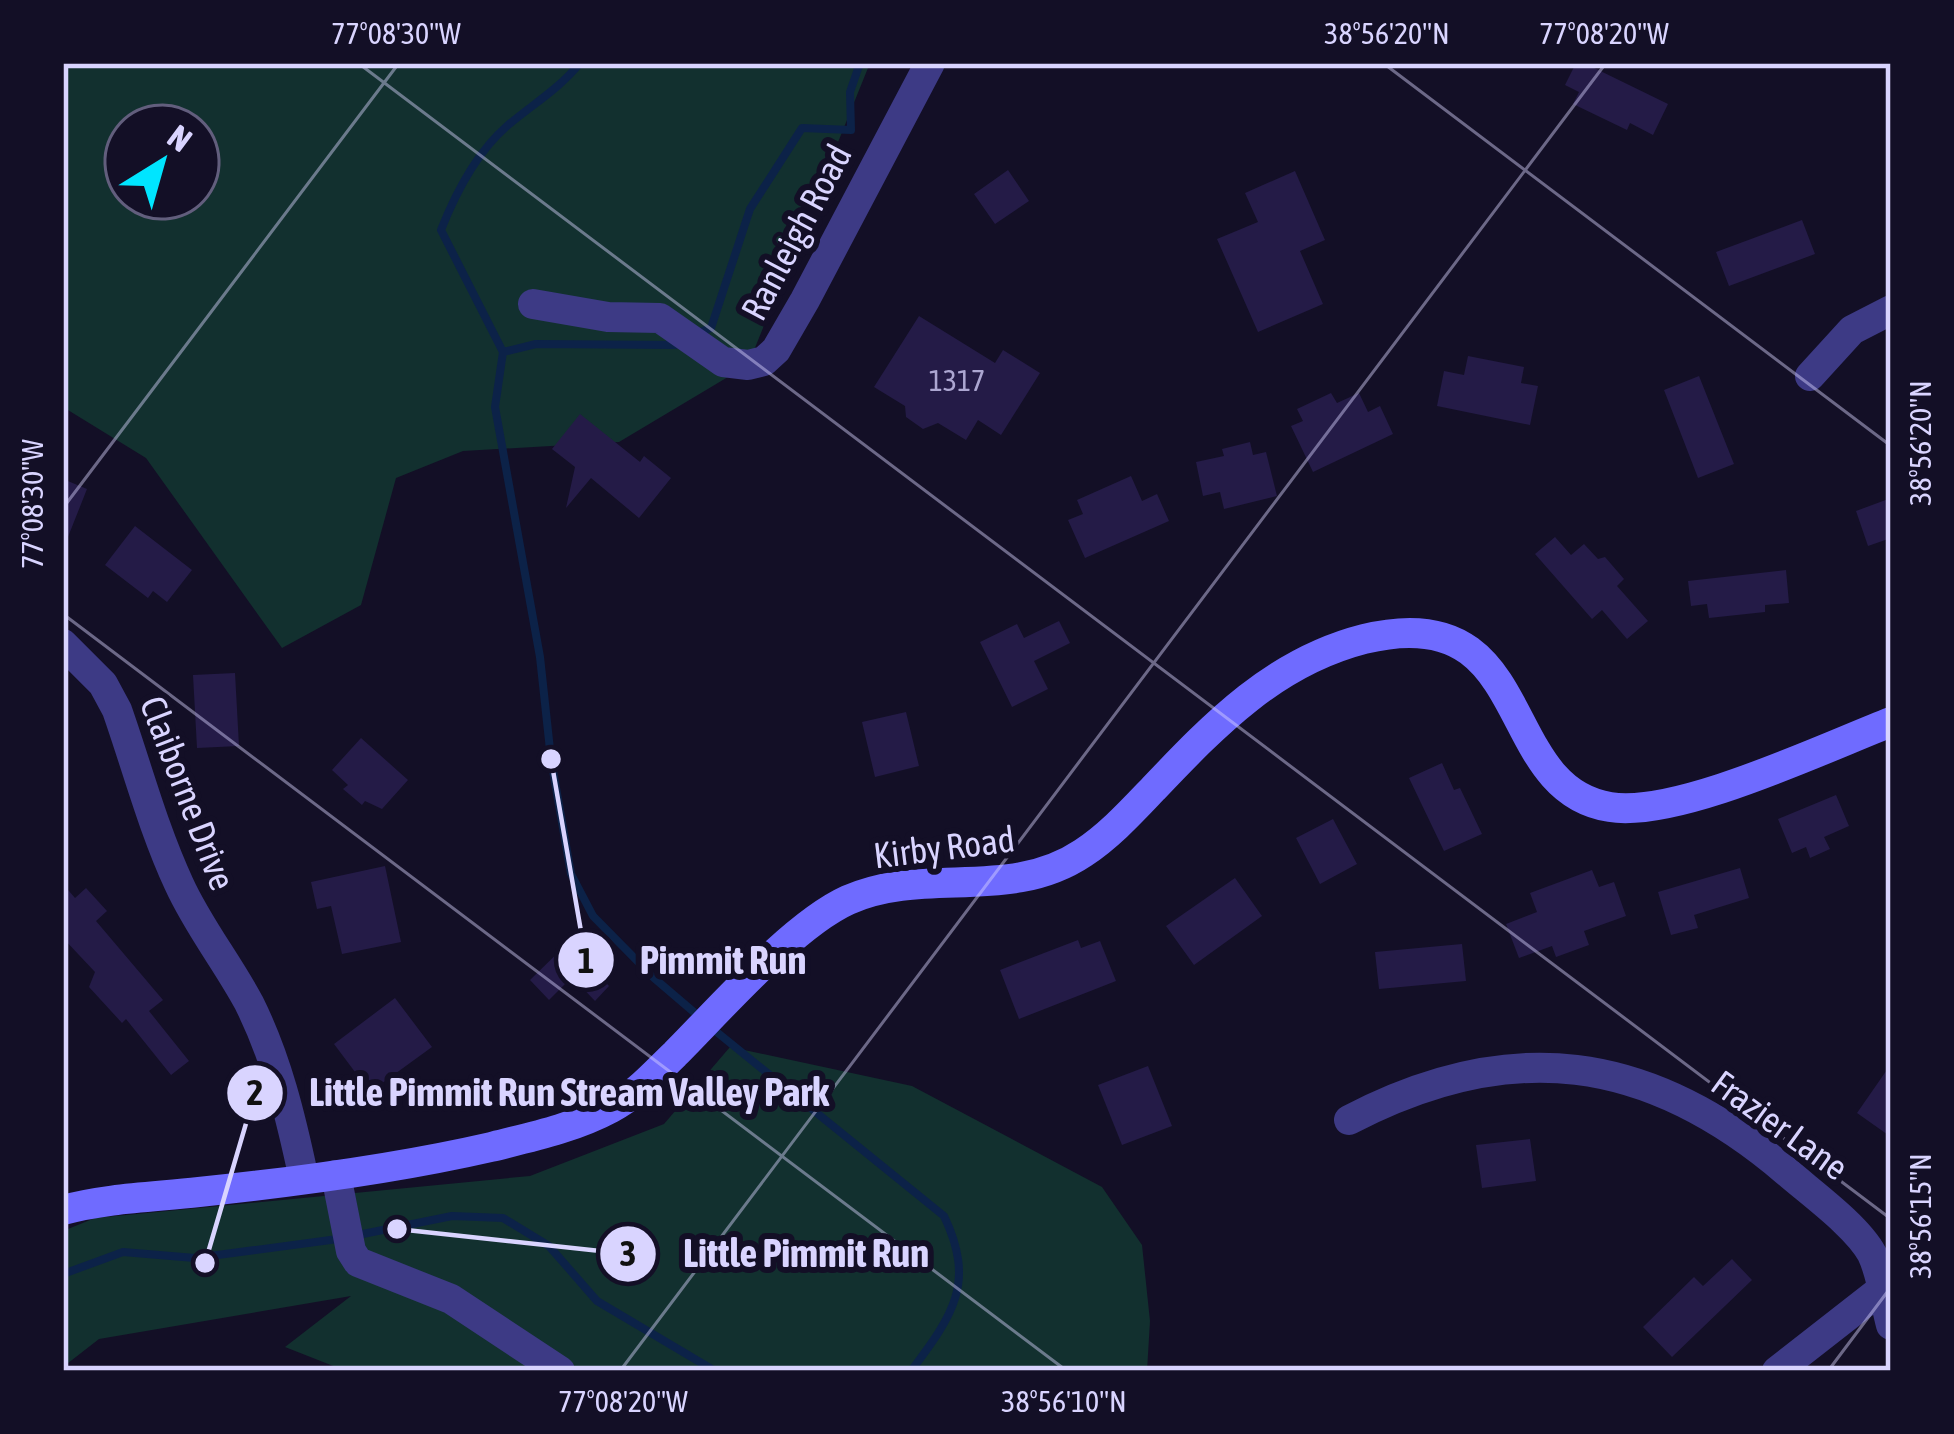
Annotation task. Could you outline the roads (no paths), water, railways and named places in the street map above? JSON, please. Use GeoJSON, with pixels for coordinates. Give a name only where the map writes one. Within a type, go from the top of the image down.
{"type":"FeatureCollection","features":[{"type":"Feature","properties":{"kind":"main road","name":"Kirby Road"},"geometry":{"type":"LineString","coordinates":[[63,1210],[304,1179],[337,1185],[579,1123],[625,1100],[796,936],[849,900],[901,886],[1010,882],[1063,865],[1099,842],[1212,728],[1265,682],[1315,656],[1368,638],[1419,634],[1469,651],[1499,679],[1537,751],[1561,784],[1607,807],[1642,807],[1690,797],[1891,722]]}},
{"type":"Feature","properties":{"kind":"street","name":"Ranleigh Road"},"geometry":{"type":"LineString","coordinates":[[533,304],[624,318],[660,318],[723,362],[748,365],[764,361],[776,350],[805,300],[930,63]]}},
{"type":"Feature","properties":{"kind":"street"},"geometry":{"type":"LineString","coordinates":[[1810,376],[1852,330],[1891,310]]}},
{"type":"Feature","properties":{"kind":"street","name":"Claiborne Drive"},"geometry":{"type":"LineString","coordinates":[[63,644],[103,684],[176,877],[269,1046],[292,1119],[304,1179]]}},
{"type":"Feature","properties":{"kind":"street","name":"Frazier Lane"},"geometry":{"type":"LineString","coordinates":[[1349,1120],[1444,1078],[1493,1069],[1586,1071],[1674,1096],[1717,1119],[1768,1156],[1871,1252],[1886,1286],[1891,1325]]}},
{"type":"Feature","properties":{"kind":"street"},"geometry":{"type":"LineString","coordinates":[[337,1185],[351,1251],[367,1268],[452,1299],[560,1371]]}},
{"type":"Feature","properties":{"kind":"street"},"geometry":{"type":"LineString","coordinates":[[1777,1371],[1886,1286]]}},
{"type":"Feature","properties":{"kind":"waterway"},"geometry":{"type":"LineString","coordinates":[[580,63],[486,148],[441,230],[503,352],[495,407],[540,657],[571,874],[593,916],[702,1019]]}},
{"type":"Feature","properties":{"kind":"waterway"},"geometry":{"type":"LineString","coordinates":[[703,331],[711,328],[750,209],[802,128],[851,130],[850,92],[860,63]]}},
{"type":"Feature","properties":{"kind":"waterway"},"geometry":{"type":"LineString","coordinates":[[503,352],[536,344],[675,345]]}},
{"type":"Feature","properties":{"kind":"waterway"},"geometry":{"type":"LineString","coordinates":[[713,1029],[944,1216],[959,1280],[948,1315],[911,1371]]}},
{"type":"Feature","properties":{"kind":"waterway"},"geometry":{"type":"LineString","coordinates":[[353,1236],[452,1216],[503,1218],[549,1246],[597,1301],[715,1371]]}},
{"type":"Feature","properties":{"kind":"waterway"},"geometry":{"type":"LineString","coordinates":[[63,1274],[123,1252],[195,1258],[338,1239]]}},
{"type":"Feature","properties":{"kind":"place","name":"Pimmit Run"},"geometry":{"type":"Point","coordinates":[551,759]}},
{"type":"Feature","properties":{"kind":"place","name":"Little Pimmit Run"},"geometry":{"type":"Point","coordinates":[397,1229]}},
{"type":"Feature","properties":{"kind":"place","name":"Little Pimmit Run Stream Valley Park"},"geometry":{"type":"Point","coordinates":[205,1263]}}]}
